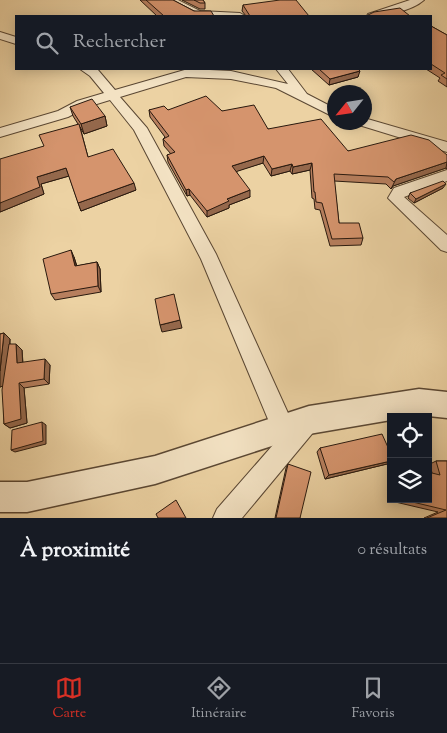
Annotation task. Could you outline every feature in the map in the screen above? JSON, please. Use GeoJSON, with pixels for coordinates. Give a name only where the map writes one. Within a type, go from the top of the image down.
{"type":"FeatureCollection","features":[{"type":"Feature","properties":{"kind":"street"},"geometry":{"type":"LineString","coordinates":[[170,0],[198,14],[219,15]]}},
{"type":"Feature","properties":{"kind":"street"},"geometry":{"type":"LineString","coordinates":[[376,15],[419,0]]}},
{"type":"Feature","properties":{"kind":"street"},"geometry":{"type":"LineString","coordinates":[[0,35],[15,41]]}},
{"type":"Feature","properties":{"kind":"street"},"geometry":{"type":"LineString","coordinates":[[88,70],[94,73],[112,97],[117,100],[140,128],[296,424]]}},
{"type":"Feature","properties":{"kind":"street"},"geometry":{"type":"LineString","coordinates":[[0,133],[63,114],[82,104],[112,97],[197,70]]}},
{"type":"Feature","properties":{"kind":"street"},"geometry":{"type":"LineString","coordinates":[[283,70],[303,95]]}},
{"type":"Feature","properties":{"kind":"street"},"geometry":{"type":"LineString","coordinates":[[185,74],[231,75],[280,85],[303,95],[327,109]]}},
{"type":"Feature","properties":{"kind":"street"},"geometry":{"type":"LineString","coordinates":[[372,124],[447,147]]}},
{"type":"Feature","properties":{"kind":"street"},"geometry":{"type":"LineString","coordinates":[[447,175],[399,192],[396,198],[447,245]]}},
{"type":"Feature","properties":{"kind":"street"},"geometry":{"type":"LineString","coordinates":[[0,497],[27,497],[155,470],[296,424],[419,402],[447,405]]}},
{"type":"Feature","properties":{"kind":"street"},"geometry":{"type":"LineString","coordinates":[[226,518],[296,424]]}},
{"type":"Feature","properties":{"kind":"building"},"geometry":{"type":"Polygon","coordinates":[[[146,0],[173,0],[194,11],[211,11],[213,15],[163,15],[146,0]]]}},
{"type":"Feature","properties":{"kind":"building"},"geometry":{"type":"Polygon","coordinates":[[[194,0],[203,0],[205,3],[200,3],[194,0]]]}},
{"type":"Feature","properties":{"kind":"building"},"geometry":{"type":"Polygon","coordinates":[[[280,0],[296,0],[308,15],[249,15],[243,5],[280,0]]]}},
{"type":"Feature","properties":{"kind":"building"},"geometry":{"type":"Polygon","coordinates":[[[400,8],[409,15],[368,15],[374,12],[400,8]]]}},
{"type":"Feature","properties":{"kind":"building"},"geometry":{"type":"Polygon","coordinates":[[[432,27],[447,35],[447,79],[441,75],[445,73],[432,65],[432,27]]]}},
{"type":"Feature","properties":{"kind":"building"},"geometry":{"type":"Polygon","coordinates":[[[320,70],[360,71],[330,79],[320,70]]]}},
{"type":"Feature","properties":{"kind":"building"},"geometry":{"type":"Polygon","coordinates":[[[206,96],[222,111],[254,105],[268,129],[321,119],[327,126],[327,130],[330,130],[348,151],[411,135],[429,140],[447,155],[447,162],[396,179],[394,182],[388,177],[334,174],[339,223],[359,223],[363,238],[332,239],[322,203],[316,202],[312,163],[293,167],[292,164],[272,169],[264,156],[232,166],[250,190],[227,199],[229,201],[207,211],[189,189],[186,190],[167,155],[175,152],[163,139],[169,136],[149,110],[164,106],[168,110],[206,96]]]}},
{"type":"Feature","properties":{"kind":"building"},"geometry":{"type":"Polygon","coordinates":[[[92,99],[105,116],[81,124],[70,107],[92,99]]]}},
{"type":"Feature","properties":{"kind":"building"},"geometry":{"type":"Polygon","coordinates":[[[79,124],[88,157],[113,149],[134,183],[78,203],[66,168],[37,177],[40,187],[0,203],[0,159],[44,146],[39,135],[79,124]]]}},
{"type":"Feature","properties":{"kind":"building"},"geometry":{"type":"Polygon","coordinates":[[[443,181],[446,184],[416,199],[410,193],[443,181]]]}},
{"type":"Feature","properties":{"kind":"building"},"geometry":{"type":"Polygon","coordinates":[[[71,250],[75,266],[97,262],[98,286],[51,294],[43,259],[71,250]]]}},
{"type":"Feature","properties":{"kind":"building"},"geometry":{"type":"Polygon","coordinates":[[[174,294],[180,320],[160,325],[155,299],[174,294]]]}},
{"type":"Feature","properties":{"kind":"building"},"geometry":{"type":"Polygon","coordinates":[[[4,333],[0,371],[0,334],[4,333]]]}},
{"type":"Feature","properties":{"kind":"building"},"geometry":{"type":"Polygon","coordinates":[[[9,344],[16,344],[17,363],[45,359],[44,379],[19,383],[21,419],[4,424],[2,390],[9,344]]]}},
{"type":"Feature","properties":{"kind":"building"},"geometry":{"type":"Polygon","coordinates":[[[42,422],[43,441],[11,450],[12,430],[42,422]]]}},
{"type":"Feature","properties":{"kind":"building"},"geometry":{"type":"Polygon","coordinates":[[[382,434],[387,445],[387,462],[329,475],[320,448],[382,434]]]}},
{"type":"Feature","properties":{"kind":"building"},"geometry":{"type":"Polygon","coordinates":[[[436,461],[447,461],[447,518],[427,518],[446,510],[417,503],[432,503],[432,473],[440,475],[436,461]]]}},
{"type":"Feature","properties":{"kind":"building"},"geometry":{"type":"Polygon","coordinates":[[[288,464],[311,472],[300,518],[276,518],[288,464]]]}},
{"type":"Feature","properties":{"kind":"building"},"geometry":{"type":"Polygon","coordinates":[[[176,500],[186,518],[158,518],[156,514],[176,500]]]}}]}
